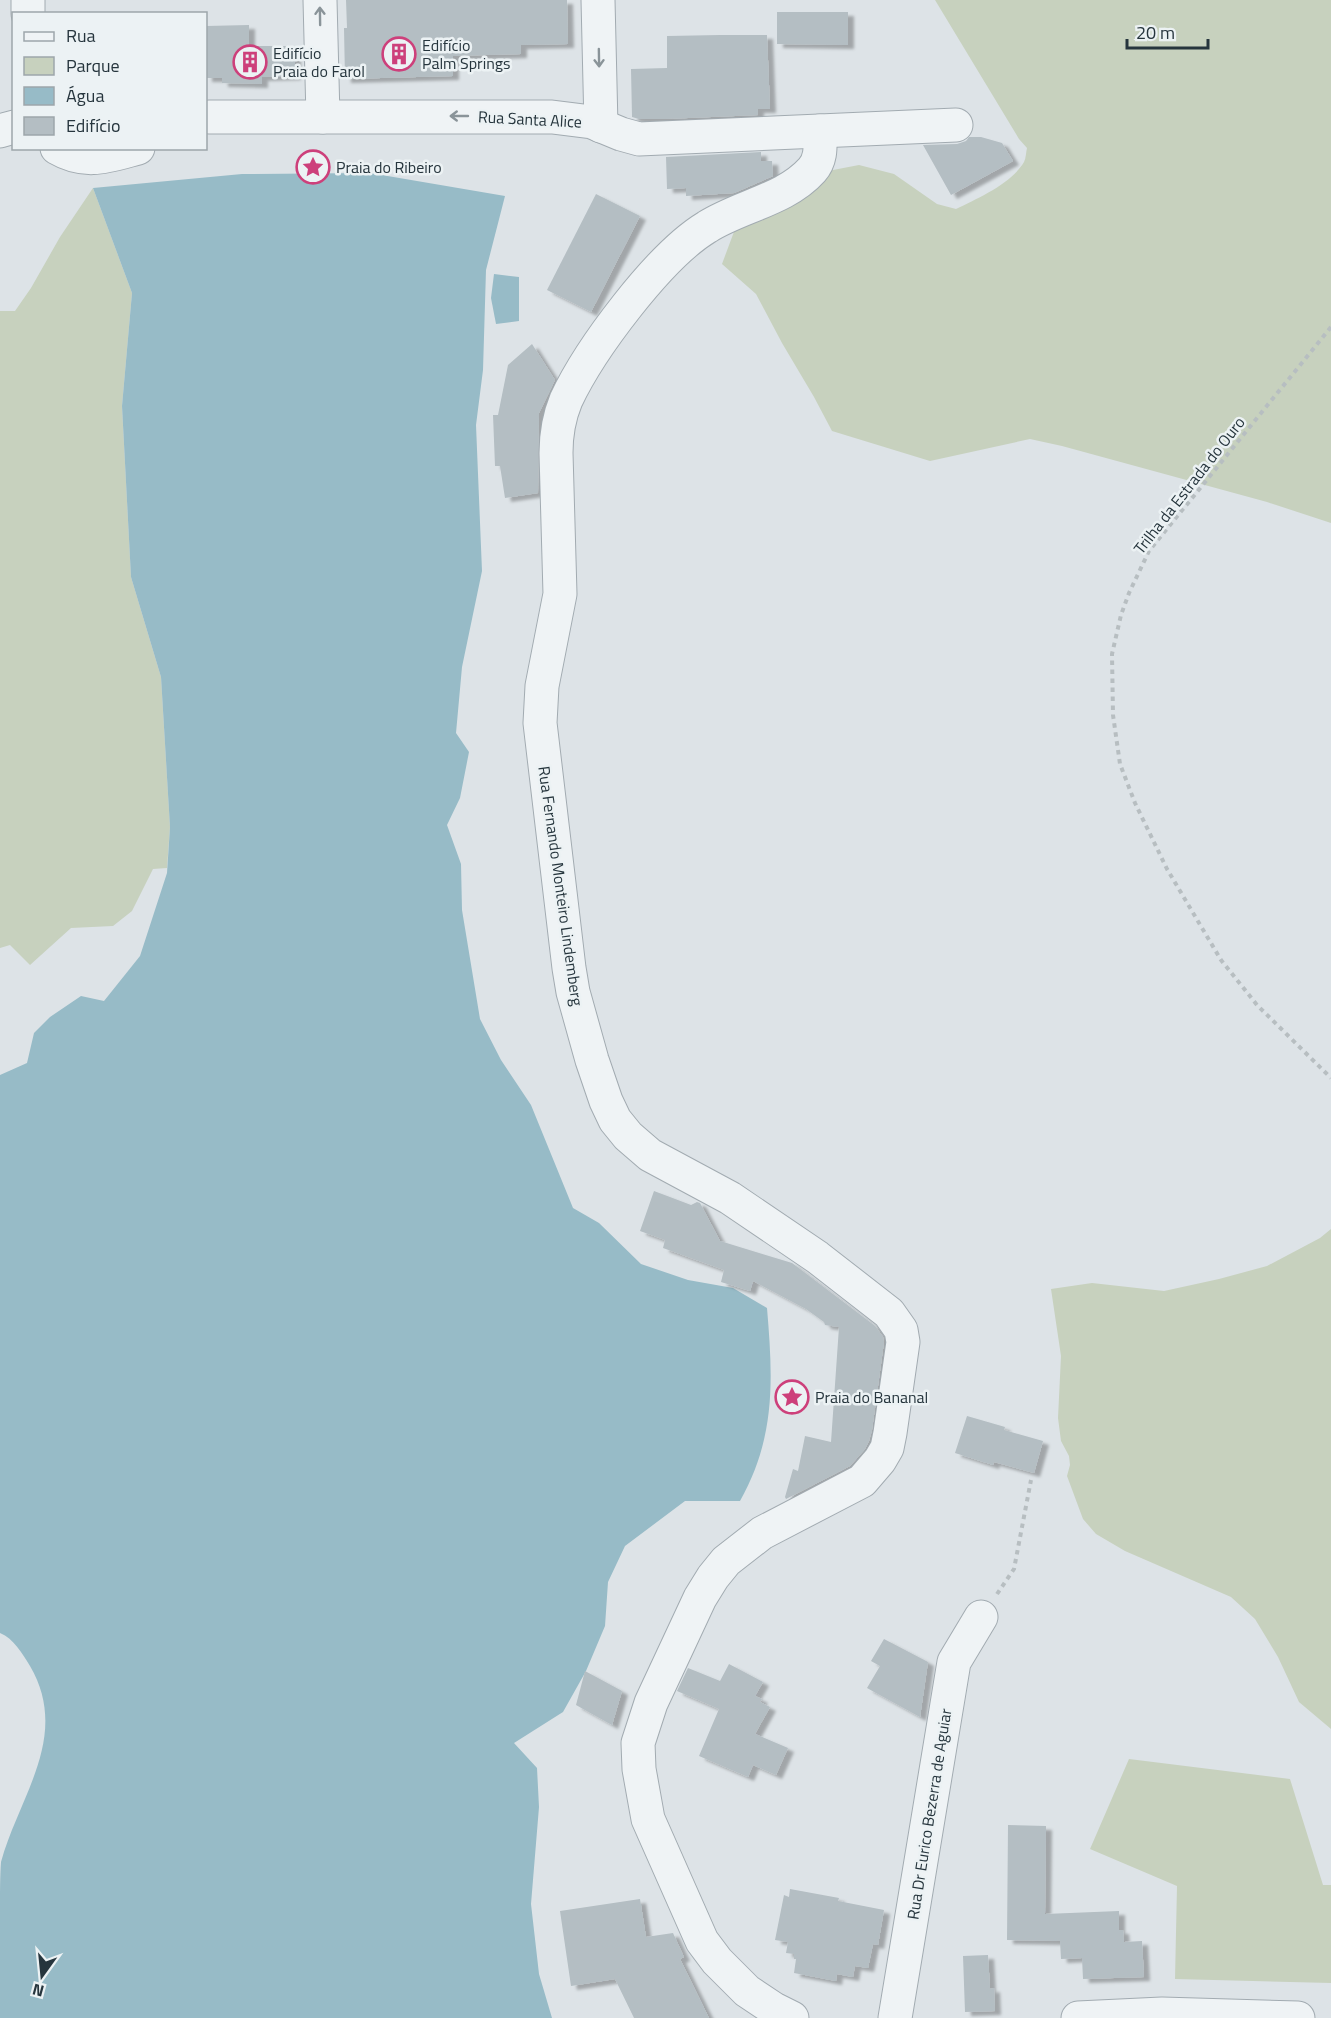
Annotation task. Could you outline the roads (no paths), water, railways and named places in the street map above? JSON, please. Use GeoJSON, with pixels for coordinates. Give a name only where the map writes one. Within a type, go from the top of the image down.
{"type":"FeatureCollection","features":[{"type":"Feature","properties":{"kind":"street"},"geometry":{"type":"LineString","coordinates":[[320,0],[323,117]]}},
{"type":"Feature","properties":{"kind":"street"},"geometry":{"type":"LineString","coordinates":[[598,0],[601,126]]}},
{"type":"Feature","properties":{"kind":"street","name":"Rua Santa Alice"},"geometry":{"type":"LineString","coordinates":[[209,117],[521,116],[576,119],[639,139],[956,126]]}},
{"type":"Feature","properties":{"kind":"street","name":"Rua Fernando Monteiro Lindemberg"},"geometry":{"type":"LineString","coordinates":[[792,2018],[774,2010],[747,1991],[702,1941],[648,1819],[639,1769],[638,1743],[651,1703],[700,1598],[726,1561],[762,1533],[862,1480],[880,1460],[890,1433],[903,1342],[901,1330],[889,1313],[817,1257],[730,1198],[650,1155],[628,1136],[615,1120],[592,1060],[579,1017],[569,968],[540,723],[540,704],[560,594],[556,434],[567,400],[613,326],[669,259],[705,228],[735,212],[769,199],[811,171],[819,156],[820,131]]}},
{"type":"Feature","properties":{"kind":"street"},"geometry":{"type":"LineString","coordinates":[[60,150],[69,155],[92,159],[130,150]]}},
{"type":"Feature","properties":{"kind":"street","name":"Rua Dr Eurico Bezerra de Aguiar"},"geometry":{"type":"LineString","coordinates":[[895,2018],[954,1662],[981,1617]]}},
{"type":"Feature","properties":{"kind":"street"},"geometry":{"type":"LineString","coordinates":[[1078,2018],[1162,2014],[1298,2018]]}},
{"type":"Feature","properties":{"kind":"water"},"geometry":{"type":"Polygon","coordinates":[[[370,173],[505,196],[486,270],[483,370],[476,425],[482,571],[462,667],[456,733],[469,752],[460,798],[447,825],[461,864],[462,910],[480,1019],[501,1060],[531,1105],[573,1208],[599,1223],[641,1264],[688,1280],[733,1288],[767,1308],[771,1383],[766,1431],[752,1477],[740,1501],[685,1501],[625,1546],[608,1582],[605,1626],[586,1671],[563,1712],[514,1743],[537,1768],[539,1807],[531,1904],[539,1974],[552,2018],[0,2018],[1,1862],[38,1765],[44,1741],[45,1717],[41,1692],[30,1666],[14,1643],[0,1633],[0,1075],[27,1063],[34,1033],[50,1017],[81,996],[104,1001],[140,956],[167,873],[170,827],[161,677],[131,577],[122,406],[132,293],[93,188],[242,174],[370,173]]]}},
{"type":"Feature","properties":{"kind":"water"},"geometry":{"type":"Polygon","coordinates":[[[494,274],[519,277],[519,321],[496,324],[491,298],[494,274]]]}},
{"type":"Feature","properties":{"kind":"place","name":"Edifício Palm Springs"},"geometry":{"type":"Point","coordinates":[399,54]}},
{"type":"Feature","properties":{"kind":"place","name":"Edifício Praia do Farol"},"geometry":{"type":"Point","coordinates":[250,62]}},
{"type":"Feature","properties":{"kind":"place","name":"Praia do Ribeiro"},"geometry":{"type":"Point","coordinates":[313,167]}},
{"type":"Feature","properties":{"kind":"place","name":"Praia do Bananal"},"geometry":{"type":"Point","coordinates":[792,1397]}}]}
